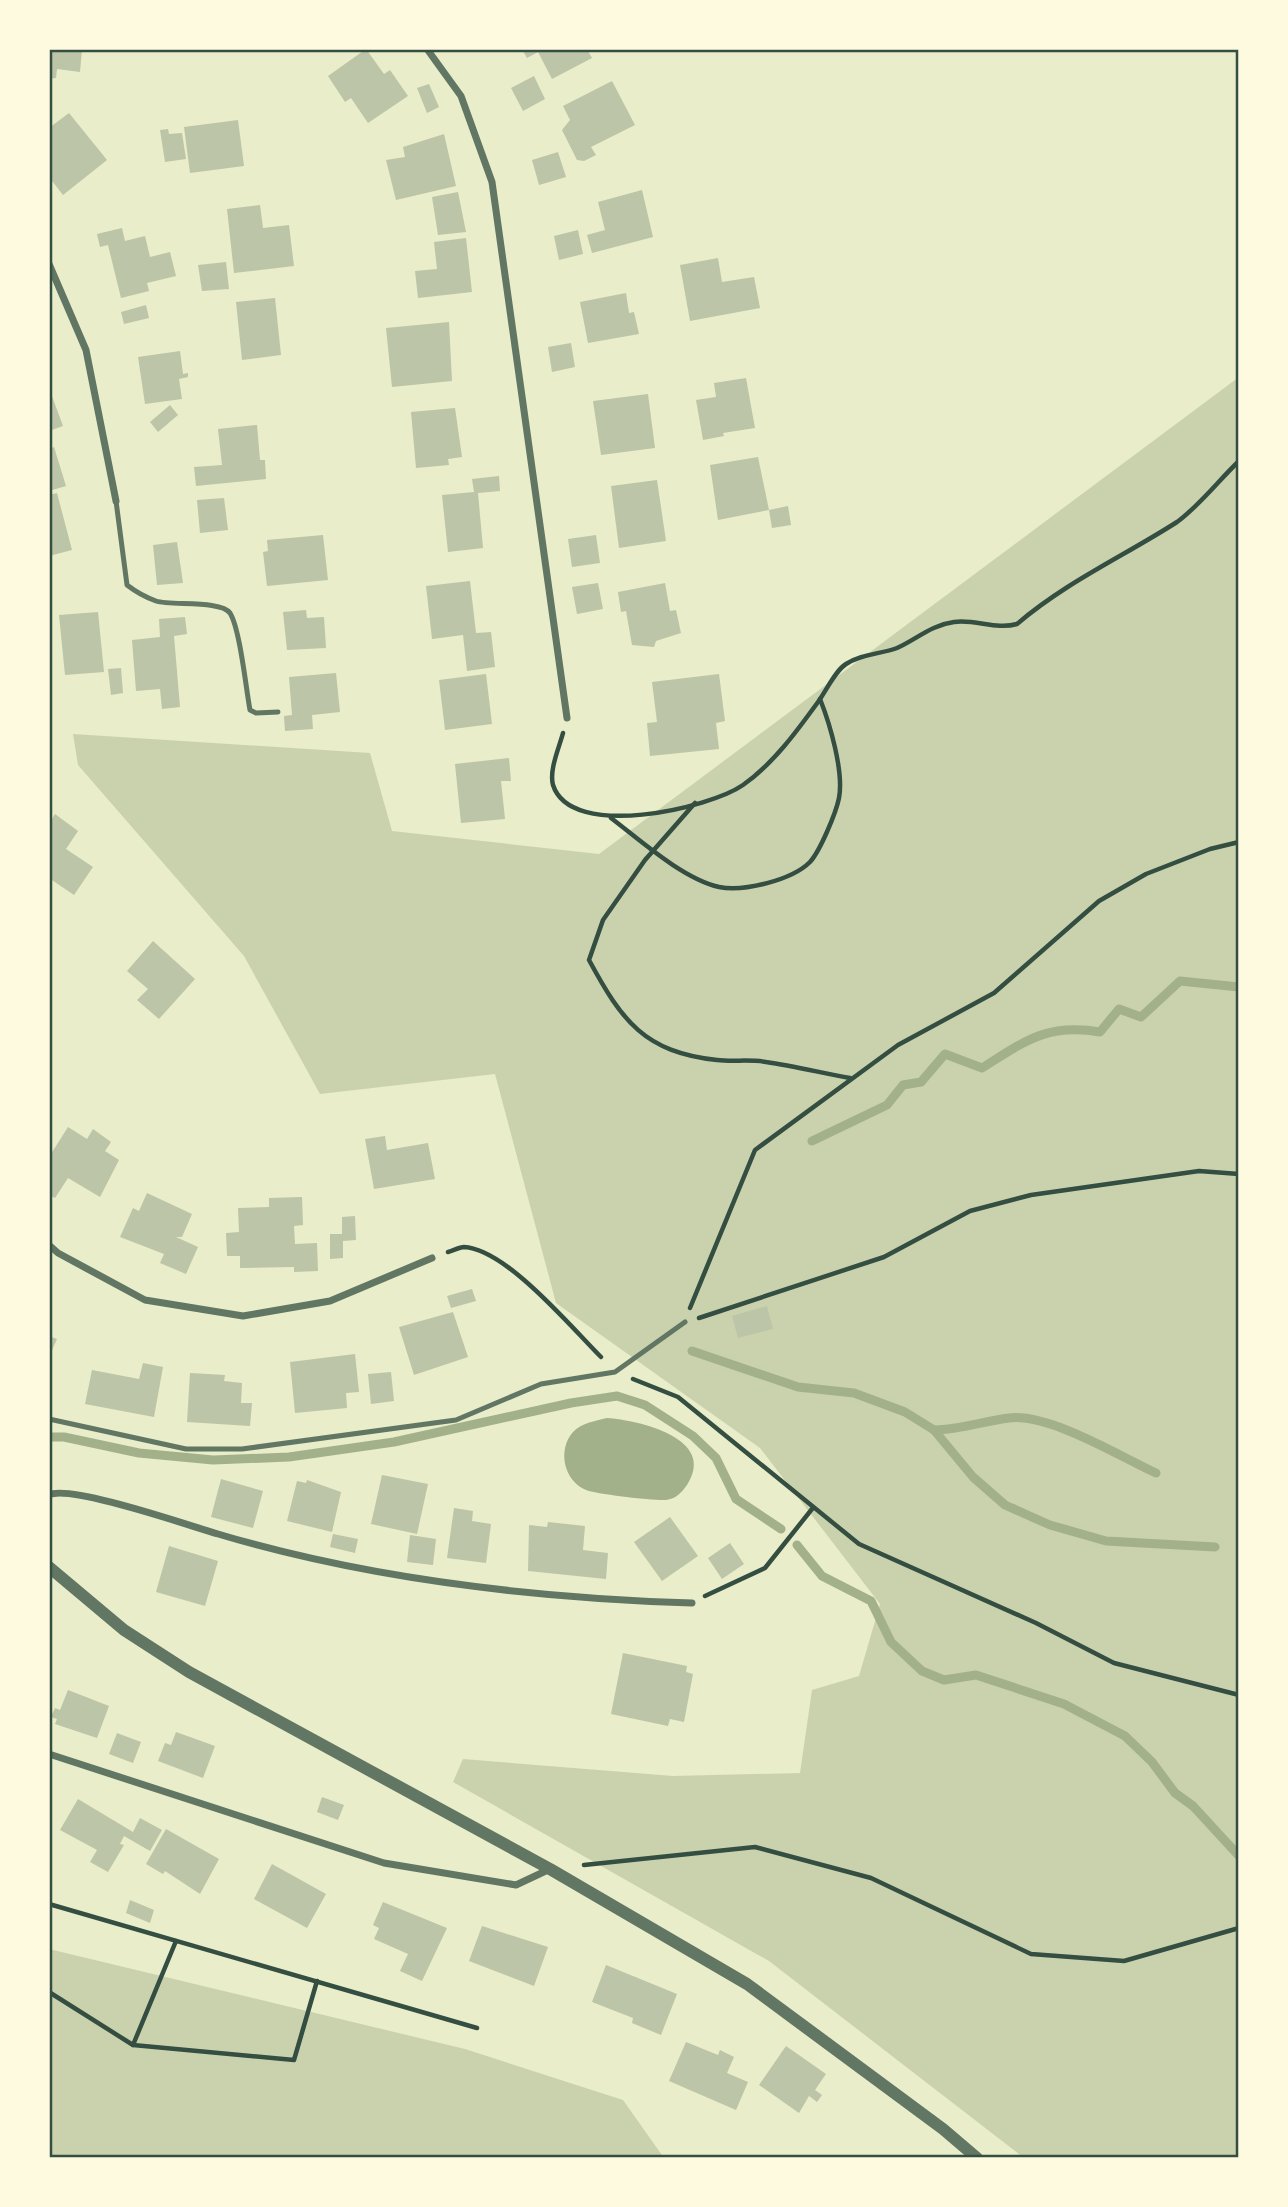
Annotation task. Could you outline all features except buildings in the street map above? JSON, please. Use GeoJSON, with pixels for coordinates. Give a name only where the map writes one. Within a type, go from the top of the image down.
{"type":"FeatureCollection","features":[{"type":"Feature","properties":{"kind":"street"},"geometry":{"type":"LineString","coordinates":[[427,49],[461,96],[492,182],[568,718]]}},
{"type":"Feature","properties":{"kind":"street"},"geometry":{"type":"LineString","coordinates":[[49,264],[86,350],[116,501]]}},
{"type":"Feature","properties":{"kind":"street"},"geometry":{"type":"LineString","coordinates":[[49,1245],[58,1254],[145,1300],[243,1316],[330,1301],[432,1258]]}},
{"type":"Feature","properties":{"kind":"street"},"geometry":{"type":"LineString","coordinates":[[49,1495],[55,1492],[97,1499],[265,1548],[428,1581],[600,1600],[692,1603]]}},
{"type":"Feature","properties":{"kind":"street"},"geometry":{"type":"LineString","coordinates":[[49,1567],[124,1630],[189,1672],[550,1869],[747,1984],[943,2129],[977,2158]]}},
{"type":"Feature","properties":{"kind":"street"},"geometry":{"type":"LineString","coordinates":[[49,1754],[384,1863],[516,1885],[550,1869]]}},
{"type":"Feature","properties":{"kind":"lane"},"geometry":{"type":"LineString","coordinates":[[116,501],[127,586],[158,602],[191,603],[226,609],[231,614],[237,636],[250,710],[256,713],[278,712]]}},
{"type":"Feature","properties":{"kind":"lane"},"geometry":{"type":"LineString","coordinates":[[49,1419],[186,1449],[242,1449],[456,1420],[541,1384],[615,1372],[685,1322]]}},
{"type":"Feature","properties":{"kind":"path"},"geometry":{"type":"LineString","coordinates":[[568,718],[554,766],[553,785],[565,801],[596,817],[626,818],[696,803],[743,785],[792,738],[845,665],[897,648],[927,629],[955,622],[1003,628],[1017,624],[1098,567],[1124,556],[1151,535],[1178,521],[1239,461]]}},
{"type":"Feature","properties":{"kind":"path"},"geometry":{"type":"LineString","coordinates":[[610,817],[685,871],[718,887],[747,888],[780,879],[810,862],[839,797],[830,724],[820,699]]}},
{"type":"Feature","properties":{"kind":"path"},"geometry":{"type":"LineString","coordinates":[[696,803],[653,850],[603,920],[589,960],[612,1003],[641,1035],[681,1054],[718,1060],[764,1061],[850,1078]]}},
{"type":"Feature","properties":{"kind":"path"},"geometry":{"type":"LineString","coordinates":[[685,1322],[755,1150],[898,1045],[994,993],[1099,901],[1146,874],[1210,849],[1239,842]]}},
{"type":"Feature","properties":{"kind":"path"},"geometry":{"type":"LineString","coordinates":[[685,1322],[884,1258],[970,1211],[1006,1201],[1199,1171],[1239,1174]]}},
{"type":"Feature","properties":{"kind":"path"},"geometry":{"type":"LineString","coordinates":[[432,1258],[463,1247],[496,1258],[538,1292],[615,1372],[678,1398],[812,1509],[859,1544],[1036,1623],[1114,1663],[1239,1695]]}},
{"type":"Feature","properties":{"kind":"path"},"geometry":{"type":"LineString","coordinates":[[692,1603],[765,1568],[812,1509]]}},
{"type":"Feature","properties":{"kind":"path"},"geometry":{"type":"LineString","coordinates":[[550,1869],[755,1847],[871,1878],[1031,1954],[1124,1961],[1239,1928]]}},
{"type":"Feature","properties":{"kind":"path"},"geometry":{"type":"LineString","coordinates":[[49,1904],[477,2028]]}},
{"type":"Feature","properties":{"kind":"path"},"geometry":{"type":"LineString","coordinates":[[134,2045],[176,1941]]}},
{"type":"Feature","properties":{"kind":"path"},"geometry":{"type":"LineString","coordinates":[[49,1992],[134,2045],[294,2060],[317,1981]]}},
{"type":"Feature","properties":{"kind":"shaded area"},"geometry":{"type":"Polygon","coordinates":[[[1239,377],[1239,2158],[1024,2158],[769,1961],[453,1782],[463,1759],[673,1776],[800,1773],[812,1690],[859,1676],[880,1604],[760,1448],[556,1303],[495,1074],[320,1094],[244,956],[78,765],[73,734],[370,753],[392,831],[599,854],[1239,377]]]}},
{"type":"Feature","properties":{"kind":"shaded area"},"geometry":{"type":"Polygon","coordinates":[[[607,1418],[654,1428],[683,1444],[692,1455],[694,1469],[681,1493],[666,1500],[626,1497],[586,1490],[572,1480],[564,1456],[568,1439],[580,1426],[607,1418]]]}},
{"type":"Feature","properties":{"kind":"shaded area"},"geometry":{"type":"Polygon","coordinates":[[[49,1949],[465,2049],[623,2100],[664,2158],[49,2158],[49,1949]]]}},
{"type":"Feature","properties":{"kind":"waterway"},"geometry":{"type":"LineString","coordinates":[[812,1141],[887,1105],[903,1085],[921,1082],[945,1054],[982,1068],[1037,1036],[1065,1030],[1100,1032],[1119,1009],[1141,1017],[1180,981],[1239,987]]}},
{"type":"Feature","properties":{"kind":"waterway"},"geometry":{"type":"LineString","coordinates":[[692,1351],[798,1387],[854,1393],[905,1412],[934,1430],[973,1477],[1005,1505],[1050,1525],[1106,1541],[1215,1547]]}},
{"type":"Feature","properties":{"kind":"waterway"},"geometry":{"type":"LineString","coordinates":[[49,1437],[64,1437],[139,1453],[213,1460],[289,1457],[394,1442],[571,1403],[617,1396],[645,1405],[693,1436],[716,1458],[736,1499],[781,1529]]}},
{"type":"Feature","properties":{"kind":"waterway"},"geometry":{"type":"LineString","coordinates":[[934,1430],[1025,1418],[1063,1429],[1156,1473]]}},
{"type":"Feature","properties":{"kind":"waterway"},"geometry":{"type":"LineString","coordinates":[[797,1545],[822,1576],[871,1601],[891,1642],[922,1671],[944,1680],[976,1675],[1064,1704],[1125,1736],[1152,1762],[1175,1793],[1193,1806],[1239,1856]]}}]}
